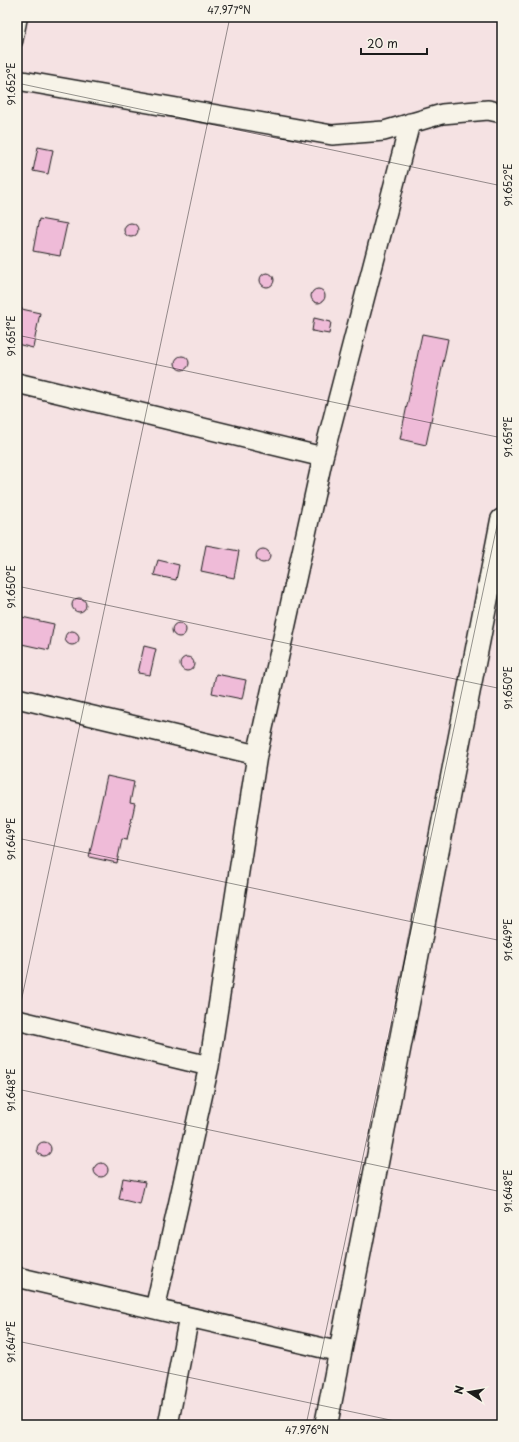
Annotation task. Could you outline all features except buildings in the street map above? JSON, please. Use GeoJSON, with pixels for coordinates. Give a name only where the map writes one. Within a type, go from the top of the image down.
{"type":"FeatureCollection","features":[{"type":"Feature","properties":{"kind":"main road"},"geometry":{"type":"LineString","coordinates":[[326,1425],[502,520]]}},
{"type":"Feature","properties":{"kind":"street"},"geometry":{"type":"LineString","coordinates":[[17,80],[332,135],[384,131],[442,114],[488,110],[502,113]]}},
{"type":"Feature","properties":{"kind":"street"},"geometry":{"type":"LineString","coordinates":[[155,1309],[209,1066],[257,755],[323,457],[410,123]]}},
{"type":"Feature","properties":{"kind":"street"},"geometry":{"type":"LineString","coordinates":[[17,383],[323,457]]}},
{"type":"Feature","properties":{"kind":"street"},"geometry":{"type":"LineString","coordinates":[[17,698],[257,755]]}},
{"type":"Feature","properties":{"kind":"street"},"geometry":{"type":"LineString","coordinates":[[17,1020],[209,1066]]}},
{"type":"Feature","properties":{"kind":"street"},"geometry":{"type":"LineString","coordinates":[[17,1277],[340,1352]]}},
{"type":"Feature","properties":{"kind":"street"},"geometry":{"type":"LineString","coordinates":[[168,1425],[189,1317]]}},
{"type":"Feature","properties":{"kind":"lane"},"geometry":{"type":"LineString","coordinates":[[17,42],[22,17]]}}]}
